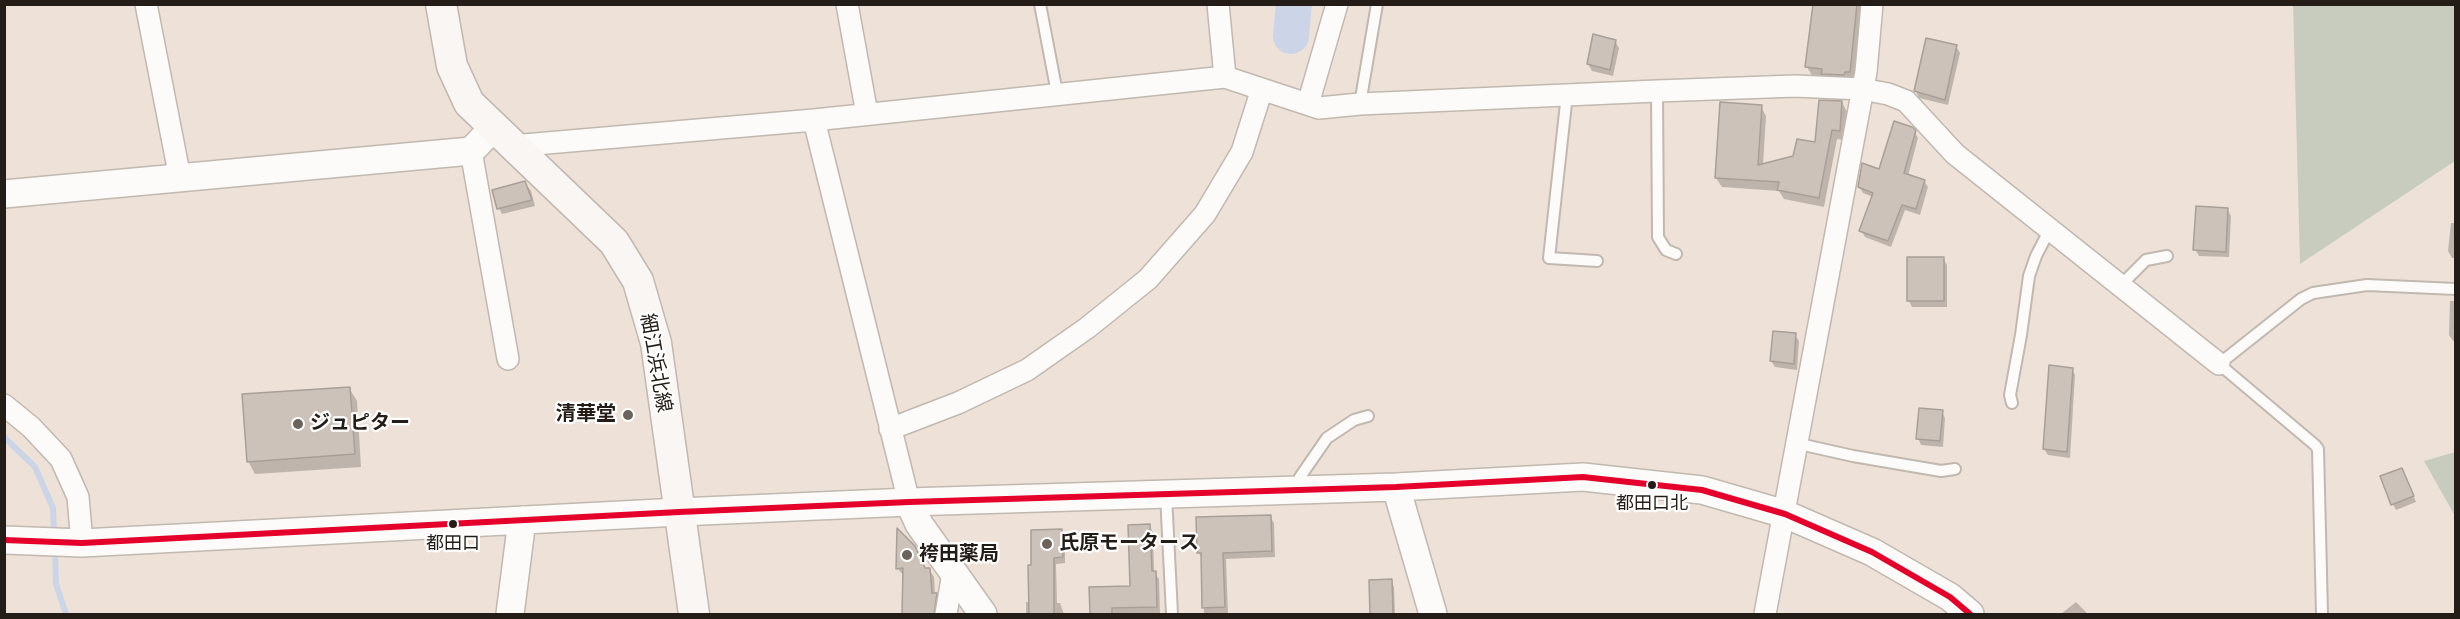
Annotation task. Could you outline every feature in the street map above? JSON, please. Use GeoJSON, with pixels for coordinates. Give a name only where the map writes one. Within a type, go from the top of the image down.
{"type":"FeatureCollection","features":[{"type":"Feature","properties":{"kind":"main road","name":"細江浜北線"},"geometry":{"type":"LineString","coordinates":[[441,4],[452,66],[469,103],[614,242],[638,281],[656,343],[694,615]]}},
{"type":"Feature","properties":{"kind":"street"},"geometry":{"type":"LineString","coordinates":[[146,4],[180,178]]}},
{"type":"Feature","properties":{"kind":"street"},"geometry":{"type":"LineString","coordinates":[[847,4],[867,114]]}},
{"type":"Feature","properties":{"kind":"street"},"geometry":{"type":"LineString","coordinates":[[1218,4],[1225,77]]}},
{"type":"Feature","properties":{"kind":"street"},"geometry":{"type":"LineString","coordinates":[[1308,105],[1337,4]]}},
{"type":"Feature","properties":{"kind":"street"},"geometry":{"type":"LineString","coordinates":[[1765,615],[1862,89],[1872,4]]}},
{"type":"Feature","properties":{"kind":"street"},"geometry":{"type":"LineString","coordinates":[[4,194],[471,151],[502,137],[813,120],[1225,77],[1319,108],[1567,94],[1795,86],[1862,89],[1888,94],[1906,101],[1955,154],[2219,364]]}},
{"type":"Feature","properties":{"kind":"street"},"geometry":{"type":"LineString","coordinates":[[890,429],[958,403],[1027,370],[1087,328],[1148,279],[1205,214],[1230,173],[1242,152],[1262,89]]}},
{"type":"Feature","properties":{"kind":"street"},"geometry":{"type":"LineString","coordinates":[[813,120],[909,502],[919,524],[983,615]]}},
{"type":"Feature","properties":{"kind":"street"},"geometry":{"type":"LineString","coordinates":[[471,151],[507,358]]}},
{"type":"Feature","properties":{"kind":"street"},"geometry":{"type":"LineString","coordinates":[[4,405],[31,428],[61,459],[78,497],[77,543]]}},
{"type":"Feature","properties":{"kind":"street"},"geometry":{"type":"LineString","coordinates":[[4,540],[77,543],[679,512],[909,502],[1294,491],[1583,477],[1702,490],[1785,513],[1872,552],[1950,597],[1970,615]]}},
{"type":"Feature","properties":{"kind":"street"},"geometry":{"type":"LineString","coordinates":[[1396,487],[1433,615]]}},
{"type":"Feature","properties":{"kind":"street"},"geometry":{"type":"LineString","coordinates":[[510,615],[522,520]]}},
{"type":"Feature","properties":{"kind":"street"},"geometry":{"type":"LineString","coordinates":[[946,615],[953,573]]}},
{"type":"Feature","properties":{"kind":"lane"},"geometry":{"type":"LineString","coordinates":[[1040,4],[1057,93]]}},
{"type":"Feature","properties":{"kind":"lane"},"geometry":{"type":"LineString","coordinates":[[1360,104],[1377,4]]}},
{"type":"Feature","properties":{"kind":"lane"},"geometry":{"type":"LineString","coordinates":[[1657,91],[1658,237],[1666,250],[1676,254]]}},
{"type":"Feature","properties":{"kind":"lane"},"geometry":{"type":"LineString","coordinates":[[1567,94],[1549,258],[1597,261]]}},
{"type":"Feature","properties":{"kind":"lane"},"geometry":{"type":"LineString","coordinates":[[2012,403],[2010,395],[2029,276],[2050,229]]}},
{"type":"Feature","properties":{"kind":"lane"},"geometry":{"type":"LineString","coordinates":[[2121,286],[2146,260],[2168,256]]}},
{"type":"Feature","properties":{"kind":"lane"},"geometry":{"type":"LineString","coordinates":[[2322,615],[2318,449],[2219,364],[2301,299],[2313,293],[2367,285],[2456,289]]}},
{"type":"Feature","properties":{"kind":"lane"},"geometry":{"type":"LineString","coordinates":[[1294,491],[1300,477],[1327,438],[1354,420],[1368,416]]}},
{"type":"Feature","properties":{"kind":"lane"},"geometry":{"type":"LineString","coordinates":[[1796,443],[1853,456],[1941,471],[1955,469]]}},
{"type":"Feature","properties":{"kind":"lane"},"geometry":{"type":"LineString","coordinates":[[1166,494],[1172,615]]}},
{"type":"Feature","properties":{"kind":"shaded area"},"geometry":{"type":"Polygon","coordinates":[[[2293,5],[2456,5],[2455,161],[2300,264],[2293,5]]]}},
{"type":"Feature","properties":{"kind":"shaded area"},"geometry":{"type":"Polygon","coordinates":[[[2456,452],[2455,516],[2424,461],[2456,452]]]}},
{"type":"Feature","properties":{"kind":"building"},"geometry":{"type":"Polygon","coordinates":[[[1813,4],[1857,4],[1850,72],[1845,72],[1844,75],[1821,74],[1822,69],[1805,67],[1813,4]]]}},
{"type":"Feature","properties":{"kind":"building"},"geometry":{"type":"Polygon","coordinates":[[[1593,34],[1616,40],[1610,70],[1587,64],[1593,34]]]}},
{"type":"Feature","properties":{"kind":"building"},"geometry":{"type":"Polygon","coordinates":[[[1926,38],[1957,45],[1945,100],[1914,91],[1926,38]]]}},
{"type":"Feature","properties":{"kind":"building"},"geometry":{"type":"Polygon","coordinates":[[[1819,100],[1842,101],[1840,131],[1832,130],[1819,198],[1777,190],[1779,182],[1715,178],[1720,102],[1762,105],[1758,165],[1793,156],[1797,139],[1815,142],[1819,100]]]}},
{"type":"Feature","properties":{"kind":"building"},"geometry":{"type":"Polygon","coordinates":[[[1894,121],[1916,130],[1904,173],[1925,180],[1916,209],[1902,205],[1888,241],[1859,231],[1873,193],[1858,187],[1862,163],[1879,169],[1894,121]]]}},
{"type":"Feature","properties":{"kind":"building"},"geometry":{"type":"Polygon","coordinates":[[[525,181],[532,200],[497,209],[492,190],[525,181]]]}},
{"type":"Feature","properties":{"kind":"building"},"geometry":{"type":"Polygon","coordinates":[[[2196,206],[2228,208],[2226,252],[2193,250],[2196,206]]]}},
{"type":"Feature","properties":{"kind":"building"},"geometry":{"type":"Polygon","coordinates":[[[1907,257],[1944,257],[1944,301],[1907,301],[1907,257]]]}},
{"type":"Feature","properties":{"kind":"building"},"geometry":{"type":"Polygon","coordinates":[[[1773,331],[1796,333],[1794,364],[1770,361],[1773,331]]]}},
{"type":"Feature","properties":{"kind":"building"},"geometry":{"type":"Polygon","coordinates":[[[2049,365],[2073,368],[2067,452],[2043,449],[2049,365]]]}},
{"type":"Feature","properties":{"kind":"building","name":"ジュピター"},"geometry":{"type":"Polygon","coordinates":[[[350,387],[355,454],[247,462],[242,394],[350,387]]]}},
{"type":"Feature","properties":{"kind":"building"},"geometry":{"type":"Polygon","coordinates":[[[1919,408],[1943,410],[1940,441],[1916,439],[1919,408]]]}},
{"type":"Feature","properties":{"kind":"building"},"geometry":{"type":"Polygon","coordinates":[[[2402,468],[2414,496],[2391,505],[2380,476],[2402,468]]]}},
{"type":"Feature","properties":{"kind":"building"},"geometry":{"type":"Polygon","coordinates":[[[1271,515],[1272,551],[1223,553],[1225,607],[1202,608],[1201,553],[1197,553],[1196,517],[1271,515]]]}},
{"type":"Feature","properties":{"kind":"building"},"geometry":{"type":"Polygon","coordinates":[[[1150,524],[1152,571],[1156,571],[1157,607],[1112,608],[1112,615],[1090,615],[1089,587],[1130,586],[1128,525],[1150,524]]]}},
{"type":"Feature","properties":{"kind":"building"},"geometry":{"type":"Polygon","coordinates":[[[897,528],[915,546],[925,568],[930,568],[932,593],[937,593],[934,615],[902,615],[903,568],[896,569],[897,528]]]}},
{"type":"Feature","properties":{"kind":"building"},"geometry":{"type":"Polygon","coordinates":[[[1062,529],[1063,557],[1054,558],[1054,615],[1029,615],[1028,565],[1031,565],[1031,530],[1062,529]]]}},
{"type":"Feature","properties":{"kind":"building"},"geometry":{"type":"Polygon","coordinates":[[[1392,579],[1393,615],[1370,615],[1369,580],[1392,579]]]}},
{"type":"Feature","properties":{"kind":"waterway"},"geometry":{"type":"LineString","coordinates":[[1291,36],[1294,4]]}},
{"type":"Feature","properties":{"kind":"waterway"},"geometry":{"type":"LineString","coordinates":[[4,437],[35,467],[53,508],[54,534]]}},
{"type":"Feature","properties":{"kind":"waterway"},"geometry":{"type":"LineString","coordinates":[[55,548],[56,584],[66,614]]}},
{"type":"Feature","properties":{"kind":"transit line"},"geometry":{"type":"LineString","coordinates":[[4,540],[82,543],[679,512],[909,502],[1396,487],[1583,477],[1702,490],[1785,514],[1872,552],[1950,597],[1970,614]]}},
{"type":"Feature","properties":{"kind":"place","name":"清華堂"},"geometry":{"type":"Point","coordinates":[628,415]}},
{"type":"Feature","properties":{"kind":"place","name":"ジュピター"},"geometry":{"type":"Point","coordinates":[298,424]}},
{"type":"Feature","properties":{"kind":"place","name":"都田口北"},"geometry":{"type":"Point","coordinates":[1652,485]}},
{"type":"Feature","properties":{"kind":"place","name":"都田口"},"geometry":{"type":"Point","coordinates":[453,524]}},
{"type":"Feature","properties":{"kind":"place","name":"氏原モータース"},"geometry":{"type":"Point","coordinates":[1047,544]}},
{"type":"Feature","properties":{"kind":"place","name":"袴田薬局"},"geometry":{"type":"Point","coordinates":[907,555]}}]}
